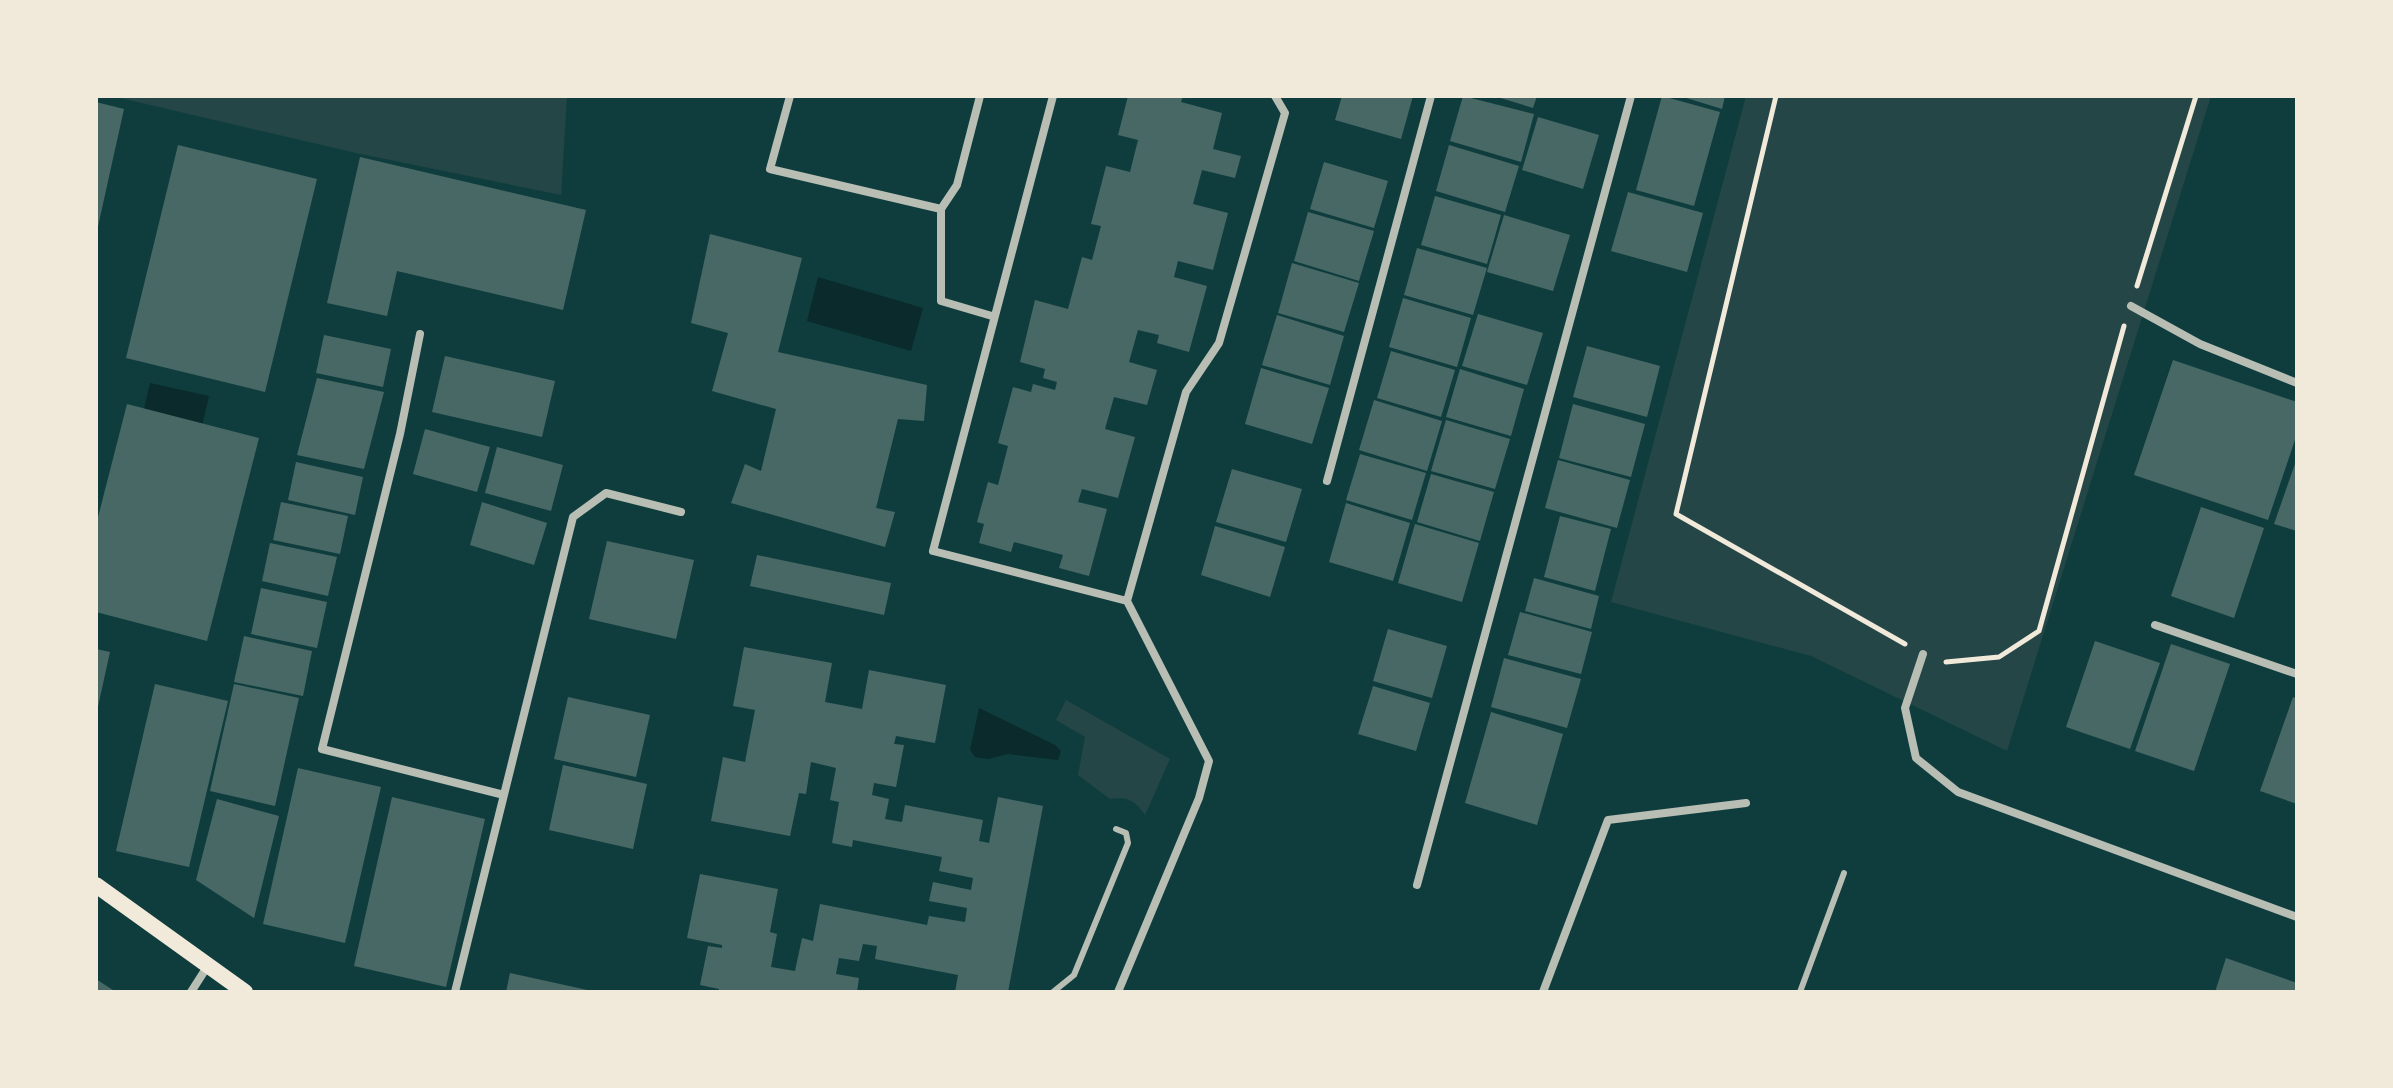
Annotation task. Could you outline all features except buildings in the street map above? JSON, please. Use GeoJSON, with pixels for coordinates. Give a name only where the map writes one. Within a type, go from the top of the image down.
{"type":"FeatureCollection","features":[{"type":"Feature","properties":{"kind":"main road"},"geometry":{"type":"LineString","coordinates":[[96,885],[245,992]]}},
{"type":"Feature","properties":{"kind":"street"},"geometry":{"type":"LineString","coordinates":[[790,96],[770,169],[941,209]]}},
{"type":"Feature","properties":{"kind":"street"},"geometry":{"type":"LineString","coordinates":[[980,96],[957,185],[941,209],[941,301],[992,316]]}},
{"type":"Feature","properties":{"kind":"street"},"geometry":{"type":"LineString","coordinates":[[1053,96],[992,316],[933,551],[1127,601]]}},
{"type":"Feature","properties":{"kind":"street"},"geometry":{"type":"LineString","coordinates":[[1118,992],[1199,798],[1209,761],[1127,601],[1186,392],[1219,343],[1285,113],[1275,96]]}},
{"type":"Feature","properties":{"kind":"street"},"geometry":{"type":"LineString","coordinates":[[1327,481],[1431,96]]}},
{"type":"Feature","properties":{"kind":"street"},"geometry":{"type":"LineString","coordinates":[[1417,885],[1631,96]]}},
{"type":"Feature","properties":{"kind":"street"},"geometry":{"type":"LineString","coordinates":[[2131,306],[2200,344],[2297,383]]}},
{"type":"Feature","properties":{"kind":"street"},"geometry":{"type":"LineString","coordinates":[[420,334],[400,434],[322,749],[504,795]]}},
{"type":"Feature","properties":{"kind":"street"},"geometry":{"type":"LineString","coordinates":[[455,992],[573,517],[606,493],[681,512]]}},
{"type":"Feature","properties":{"kind":"street"},"geometry":{"type":"LineString","coordinates":[[2155,625],[2297,674]]}},
{"type":"Feature","properties":{"kind":"street"},"geometry":{"type":"LineString","coordinates":[[1923,654],[1905,708],[1916,758],[1958,792],[2297,917]]}},
{"type":"Feature","properties":{"kind":"street"},"geometry":{"type":"LineString","coordinates":[[1543,992],[1608,820],[1746,803]]}},
{"type":"Feature","properties":{"kind":"street"},"geometry":{"type":"LineString","coordinates":[[191,992],[207,967]]}},
{"type":"Feature","properties":{"kind":"lane"},"geometry":{"type":"LineString","coordinates":[[1053,992],[1074,975],[1128,843],[1126,833],[1116,829]]}},
{"type":"Feature","properties":{"kind":"lane"},"geometry":{"type":"LineString","coordinates":[[1800,992],[1844,873]]}},
{"type":"Feature","properties":{"kind":"path"},"geometry":{"type":"LineString","coordinates":[[1776,96],[1676,514],[1938,663],[1999,657],[2039,631],[2131,306],[2196,96]]}},
{"type":"Feature","properties":{"kind":"shaded area"},"geometry":{"type":"Polygon","coordinates":[[[112,96],[567,96],[561,195],[356,153],[112,96]]]}},
{"type":"Feature","properties":{"kind":"shaded area"},"geometry":{"type":"Polygon","coordinates":[[[1746,96],[2211,96],[2007,751],[1811,656],[1611,602],[1746,96]]]}},
{"type":"Feature","properties":{"kind":"shaded area"},"geometry":{"type":"Polygon","coordinates":[[[818,277],[923,308],[911,351],[807,321],[818,277]]]}},
{"type":"Feature","properties":{"kind":"shaded area"},"geometry":{"type":"Polygon","coordinates":[[[150,383],[209,396],[200,435],[141,422],[150,383]]]}},
{"type":"Feature","properties":{"kind":"shaded area"},"geometry":{"type":"Polygon","coordinates":[[[1066,700],[1170,759],[1145,815],[1131,801],[1110,799],[1078,775],[1085,737],[1056,720],[1066,700]]]}},
{"type":"Feature","properties":{"kind":"shaded area"},"geometry":{"type":"Polygon","coordinates":[[[979,708],[1055,745],[1061,751],[1058,760],[1008,754],[988,759],[975,757],[970,750],[979,708]]]}}]}
